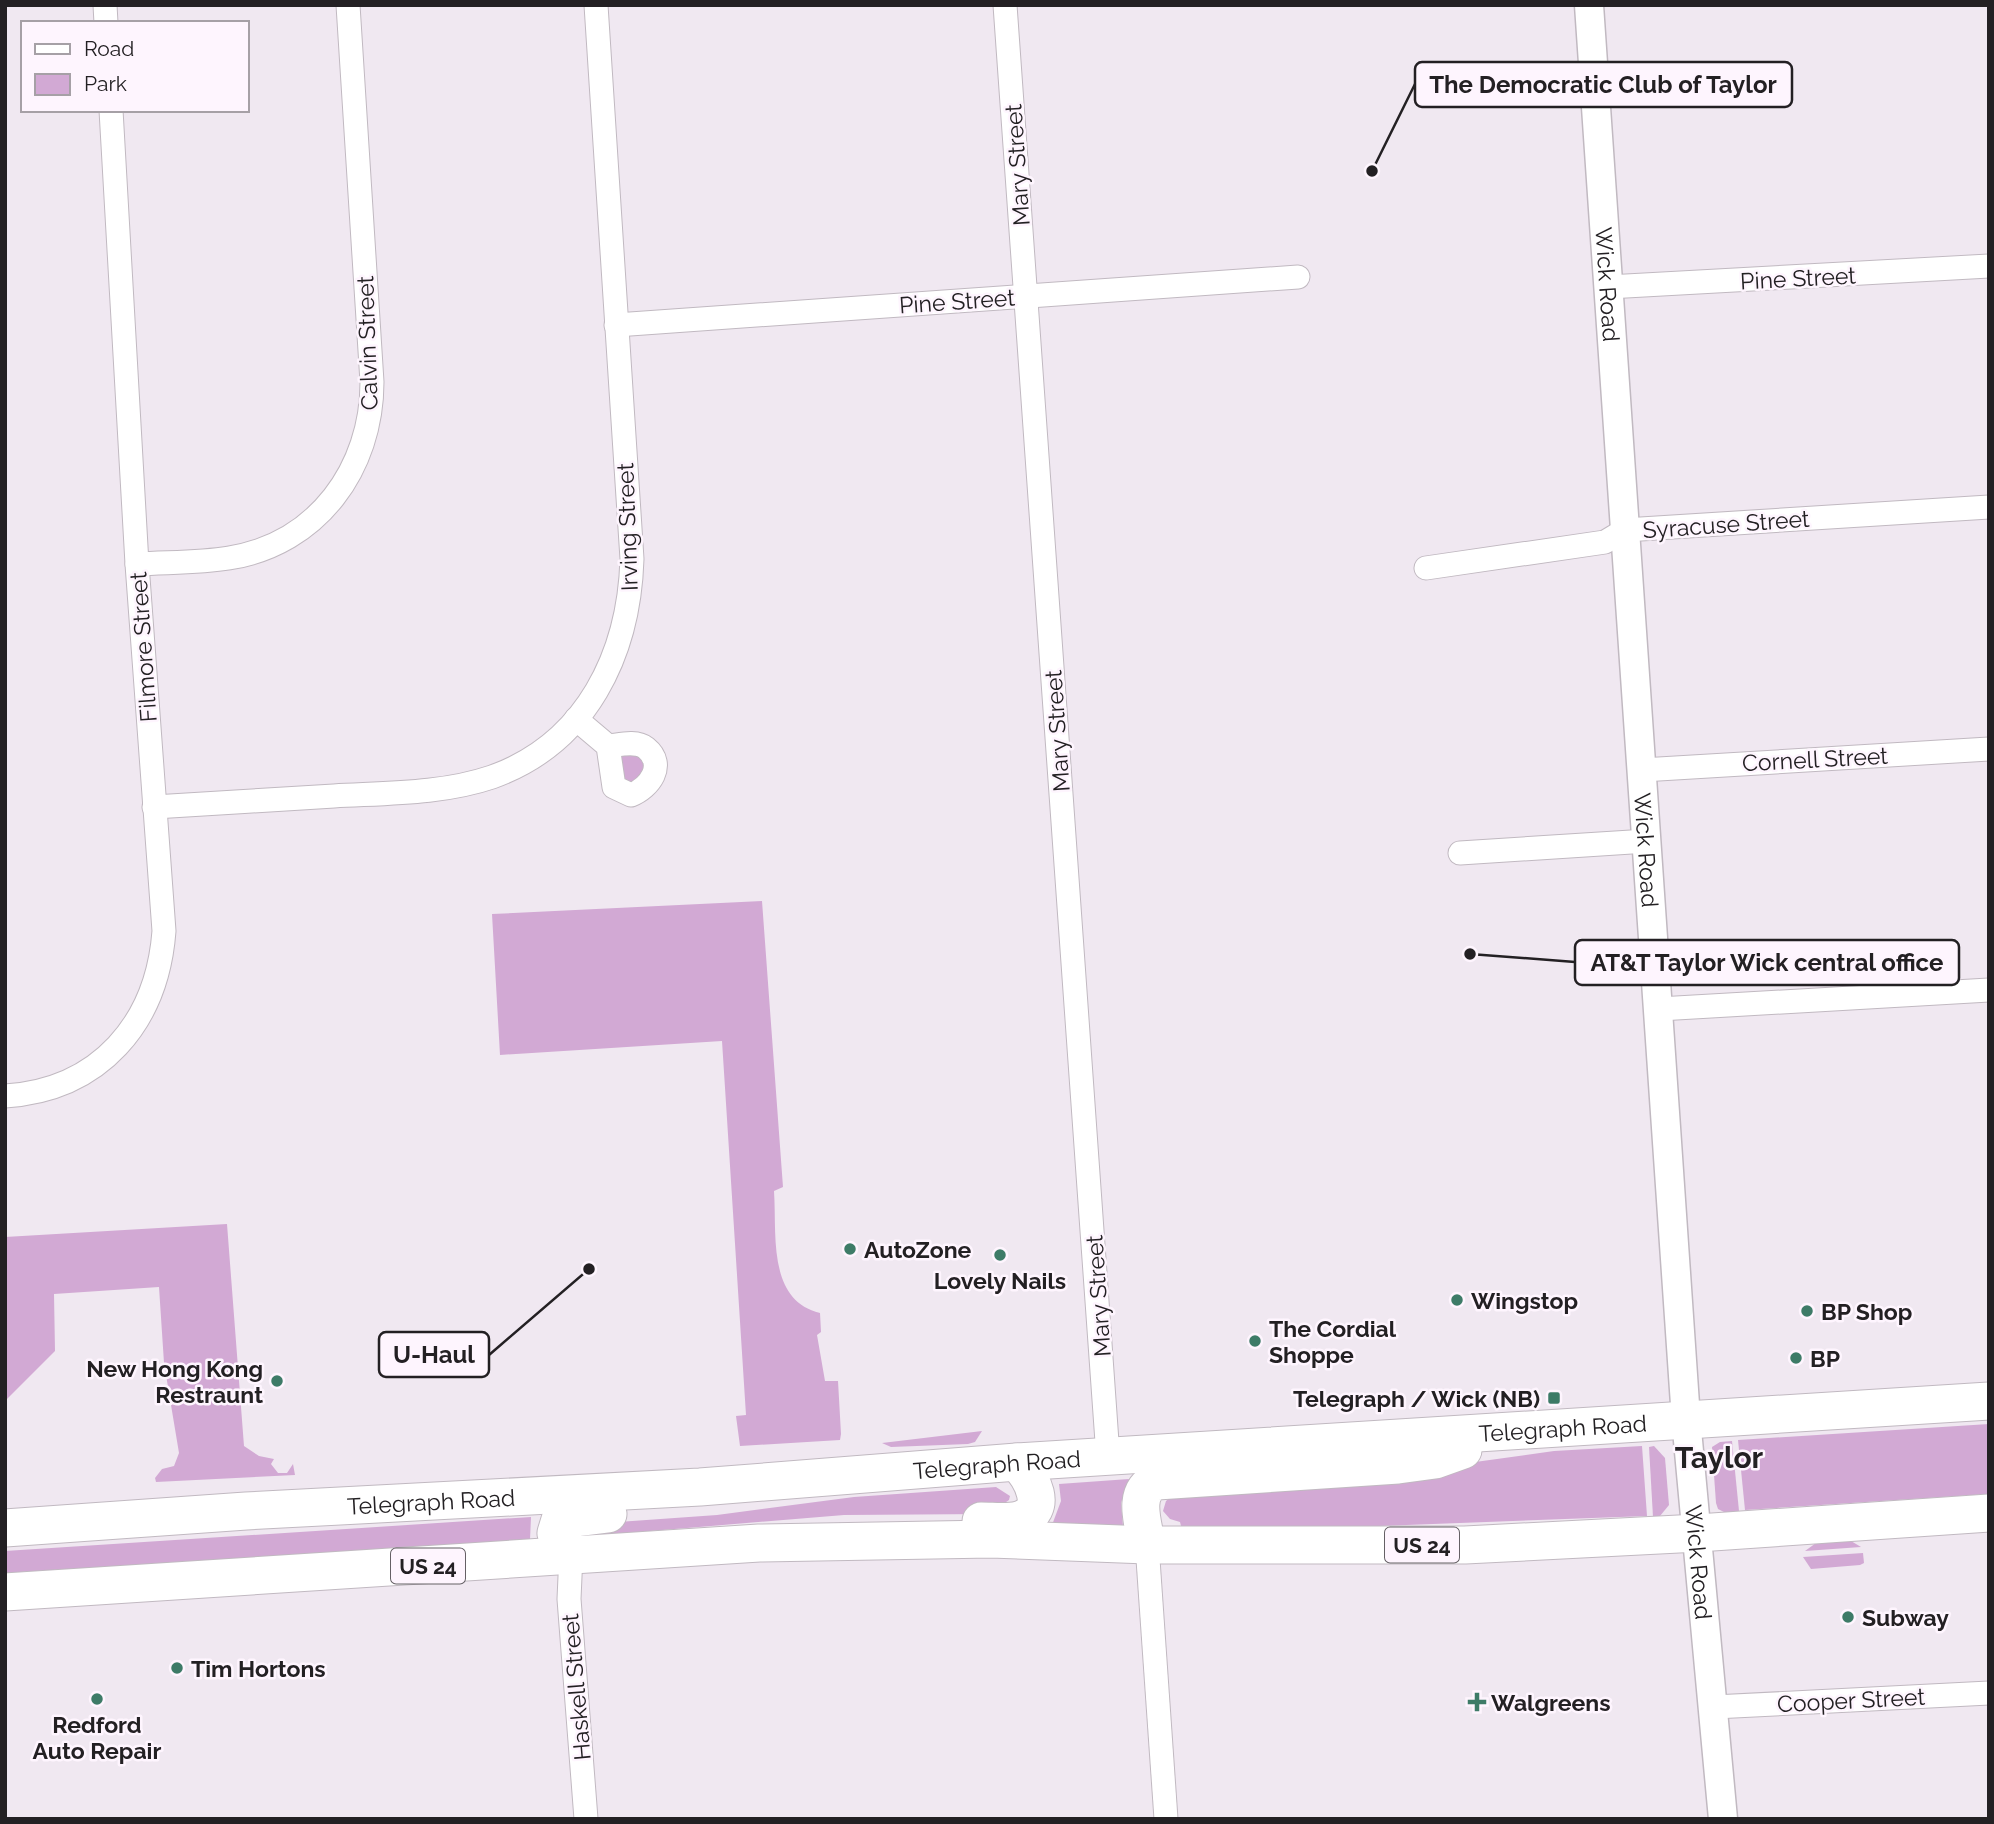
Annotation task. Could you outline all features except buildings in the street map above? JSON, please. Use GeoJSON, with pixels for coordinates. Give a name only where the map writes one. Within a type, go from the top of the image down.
{"type":"FeatureCollection","features":[{"type":"Feature","properties":{"kind":"main road","name":"Telegraph Road"},"geometry":{"type":"LineString","coordinates":[[5,1528],[804,1479],[1017,1462],[1989,1401]]}},
{"type":"Feature","properties":{"kind":"main road"},"geometry":{"type":"LineString","coordinates":[[1147,1545],[1141,1497],[1146,1487],[1157,1481],[1422,1461],[1526,1430]]}},
{"type":"Feature","properties":{"kind":"main road"},"geometry":{"type":"LineString","coordinates":[[759,1542],[801,1525],[843,1521],[1022,1519],[1035,1504],[1036,1491],[1033,1480],[1017,1462]]}},
{"type":"Feature","properties":{"kind":"main road"},"geometry":{"type":"LineString","coordinates":[[570,1554],[555,1533],[560,1520],[735,1504],[804,1479]]}},
{"type":"Feature","properties":{"kind":"main road","name":"US 24"},"geometry":{"type":"LineString","coordinates":[[5,1592],[759,1542],[991,1539],[1147,1545],[1465,1545],[1698,1533],[1989,1513]]}},
{"type":"Feature","properties":{"kind":"street","name":"Calvin Street"},"geometry":{"type":"LineString","coordinates":[[137,564],[229,558],[278,542],[298,531],[329,505],[356,464],[364,443],[372,407],[372,382],[348,5]]}},
{"type":"Feature","properties":{"kind":"street","name":"Irving Street"},"geometry":{"type":"LineString","coordinates":[[153,807],[426,791],[492,777],[553,742],[597,692],[614,660],[631,596],[632,559],[596,5]]}},
{"type":"Feature","properties":{"kind":"street","name":"Mary Street"},"geometry":{"type":"LineString","coordinates":[[1005,5],[1108,1457]]}},
{"type":"Feature","properties":{"kind":"street","name":"Wick Road"},"geometry":{"type":"LineString","coordinates":[[1589,5],[1686,1419],[1723,1819]]}},
{"type":"Feature","properties":{"kind":"street","name":"Filmore Street"},"geometry":{"type":"LineString","coordinates":[[5,1096],[57,1086],[99,1063],[129,1033],[145,1007],[157,979],[164,931],[137,564],[111,112]]}},
{"type":"Feature","properties":{"kind":"street","name":"Pine Street"},"geometry":{"type":"LineString","coordinates":[[1608,287],[1989,266]]}},
{"type":"Feature","properties":{"kind":"street","name":"Pine Street"},"geometry":{"type":"LineString","coordinates":[[616,325],[1298,277]]}},
{"type":"Feature","properties":{"kind":"street","name":"Syracuse Street"},"geometry":{"type":"LineString","coordinates":[[1426,568],[1605,542],[1625,530],[1989,508]]}},
{"type":"Feature","properties":{"kind":"street"},"geometry":{"type":"LineString","coordinates":[[576,719],[607,746]]}},
{"type":"Feature","properties":{"kind":"street","name":"Cornell Street"},"geometry":{"type":"LineString","coordinates":[[1642,770],[1989,749]]}},
{"type":"Feature","properties":{"kind":"street"},"geometry":{"type":"LineString","coordinates":[[1460,853],[1647,841]]}},
{"type":"Feature","properties":{"kind":"street"},"geometry":{"type":"LineString","coordinates":[[1659,1009],[1989,990]]}},
{"type":"Feature","properties":{"kind":"street"},"geometry":{"type":"LineString","coordinates":[[1147,1545],[1166,1819]]}},
{"type":"Feature","properties":{"kind":"street","name":"Haskell Street"},"geometry":{"type":"LineString","coordinates":[[570,1554],[569,1599],[586,1819]]}},
{"type":"Feature","properties":{"kind":"street","name":"Cooper Street"},"geometry":{"type":"LineString","coordinates":[[1714,1707],[1989,1693]]}},
{"type":"Feature","properties":{"kind":"green space"},"geometry":{"type":"Polygon","coordinates":[[[624,751],[646,759],[640,786],[622,783],[614,753],[624,751]]]}},
{"type":"Feature","properties":{"kind":"green space"},"geometry":{"type":"Polygon","coordinates":[[[762,901],[783,1187],[774,1191],[778,1264],[791,1295],[803,1306],[820,1313],[821,1332],[817,1335],[825,1381],[838,1381],[841,1434],[840,1440],[740,1446],[736,1416],[746,1415],[722,1041],[500,1055],[492,914],[762,901]]]}},
{"type":"Feature","properties":{"kind":"green space"},"geometry":{"type":"Polygon","coordinates":[[[227,1224],[244,1446],[259,1456],[274,1459],[271,1464],[278,1473],[287,1473],[293,1464],[295,1475],[156,1482],[155,1478],[162,1469],[174,1466],[179,1453],[164,1363],[159,1287],[54,1294],[55,1351],[5,1401],[5,1237],[227,1224]]]}},
{"type":"Feature","properties":{"kind":"green space"},"geometry":{"type":"Polygon","coordinates":[[[1989,1424],[1989,1494],[1745,1510],[1738,1440],[1989,1424]]]}},
{"type":"Feature","properties":{"kind":"green space"},"geometry":{"type":"Polygon","coordinates":[[[982,1431],[975,1442],[968,1444],[891,1447],[882,1443],[982,1431]]]}},
{"type":"Feature","properties":{"kind":"green space"},"geometry":{"type":"Polygon","coordinates":[[[1732,1441],[1739,1511],[1726,1513],[1718,1509],[1716,1503],[1712,1447],[1720,1442],[1732,1441]]]}},
{"type":"Feature","properties":{"kind":"green space"},"geometry":{"type":"Polygon","coordinates":[[[1642,1446],[1647,1516],[1380,1526],[1181,1526],[1180,1522],[1170,1519],[1163,1511],[1166,1501],[1173,1495],[1410,1471],[1554,1451],[1642,1446]]]}},
{"type":"Feature","properties":{"kind":"green space"},"geometry":{"type":"Polygon","coordinates":[[[1654,1446],[1665,1458],[1669,1505],[1660,1516],[1653,1517],[1649,1447],[1654,1446]]]}},
{"type":"Feature","properties":{"kind":"green space"},"geometry":{"type":"Polygon","coordinates":[[[1129,1479],[1121,1503],[1123,1526],[1052,1525],[1061,1501],[1059,1484],[1129,1479]]]}},
{"type":"Feature","properties":{"kind":"green space"},"geometry":{"type":"Polygon","coordinates":[[[996,1487],[1010,1496],[1009,1500],[989,1514],[844,1515],[578,1537],[590,1524],[717,1515],[854,1497],[996,1487]]]}},
{"type":"Feature","properties":{"kind":"green space"},"geometry":{"type":"Polygon","coordinates":[[[531,1517],[530,1540],[5,1573],[5,1551],[531,1517]]]}},
{"type":"Feature","properties":{"kind":"green space"},"geometry":{"type":"Polygon","coordinates":[[[1851,1541],[1861,1547],[1805,1551],[1816,1543],[1851,1541]]]}},
{"type":"Feature","properties":{"kind":"green space"},"geometry":{"type":"Polygon","coordinates":[[[1863,1553],[1864,1563],[1860,1565],[1811,1569],[1803,1557],[1863,1553]]]}},
{"type":"Feature","properties":{"kind":"place","name":"The Democratic Club of Taylor"},"geometry":{"type":"Point","coordinates":[1372,171]}},
{"type":"Feature","properties":{"kind":"place","name":"AT&T Taylor Wick central office"},"geometry":{"type":"Point","coordinates":[1470,954]}},
{"type":"Feature","properties":{"kind":"place","name":"AutoZone"},"geometry":{"type":"Point","coordinates":[850,1249]}},
{"type":"Feature","properties":{"kind":"place","name":"Lovely Nails"},"geometry":{"type":"Point","coordinates":[1000,1255]}},
{"type":"Feature","properties":{"kind":"place","name":"U-Haul"},"geometry":{"type":"Point","coordinates":[589,1269]}},
{"type":"Feature","properties":{"kind":"place","name":"Wingstop"},"geometry":{"type":"Point","coordinates":[1457,1300]}},
{"type":"Feature","properties":{"kind":"place","name":"BP Shop"},"geometry":{"type":"Point","coordinates":[1807,1311]}},
{"type":"Feature","properties":{"kind":"place","name":"The Cordial Shoppe"},"geometry":{"type":"Point","coordinates":[1255,1341]}},
{"type":"Feature","properties":{"kind":"place","name":"BP"},"geometry":{"type":"Point","coordinates":[1796,1358]}},
{"type":"Feature","properties":{"kind":"place","name":"New Hong Kong Restraunt"},"geometry":{"type":"Point","coordinates":[277,1381]}},
{"type":"Feature","properties":{"kind":"place","name":"Telegraph / Wick (NB)"},"geometry":{"type":"Point","coordinates":[1554,1398]}},
{"type":"Feature","properties":{"kind":"place","name":"Subway"},"geometry":{"type":"Point","coordinates":[1848,1617]}},
{"type":"Feature","properties":{"kind":"place","name":"Tim Hortons"},"geometry":{"type":"Point","coordinates":[177,1668]}},
{"type":"Feature","properties":{"kind":"place","name":"Redford Auto Repair"},"geometry":{"type":"Point","coordinates":[97,1699]}},
{"type":"Feature","properties":{"kind":"place","name":"Walgreens"},"geometry":{"type":"Point","coordinates":[1477,1702]}},
{"type":"Feature","properties":{"kind":"district","name":"Taylor"},"geometry":{"type":"Point","coordinates":[1719,1457]}}]}
